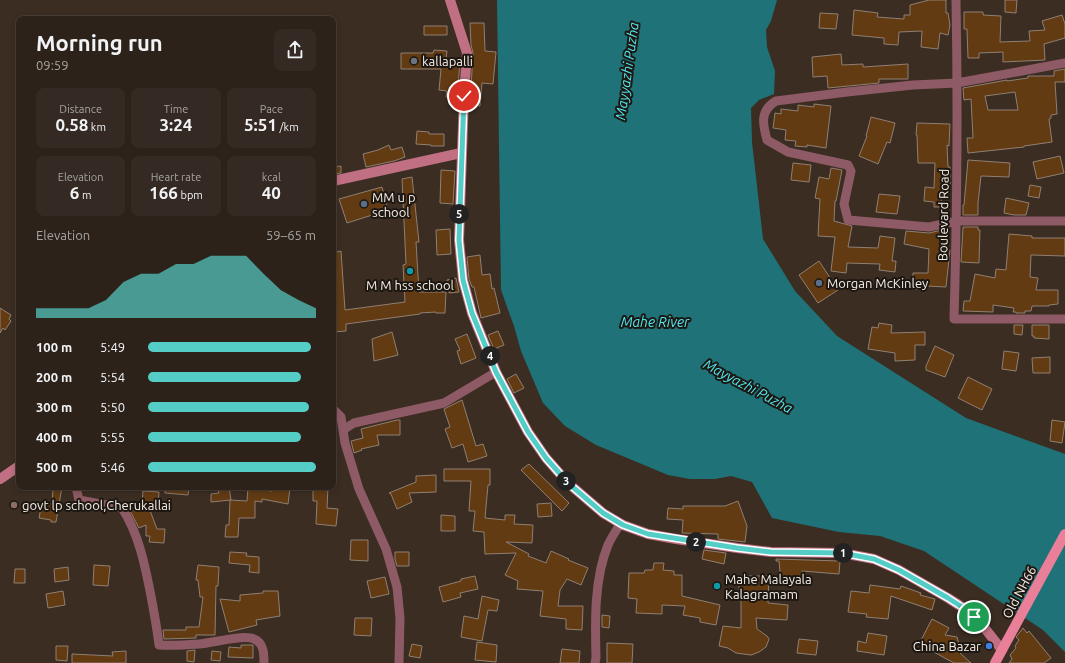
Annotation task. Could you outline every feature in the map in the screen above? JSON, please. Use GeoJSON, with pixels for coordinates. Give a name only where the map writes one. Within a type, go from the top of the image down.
{"type":"FeatureCollection","features":[{"type":"Feature","properties":{"kind":"main road","name":"Old NH66"},"geometry":{"type":"LineString","coordinates":[[995,663],[1065,534]]}},
{"type":"Feature","properties":{"kind":"street"},"geometry":{"type":"LineString","coordinates":[[450,0],[467,53],[461,153],[459,240],[463,280],[472,313],[496,372],[528,432],[546,458],[568,483],[603,513],[620,524],[648,534],[771,552],[842,553],[874,559],[899,570],[962,607],[983,626],[1002,650]]}},
{"type":"Feature","properties":{"kind":"street","name":"Boulevard Road"},"geometry":{"type":"LineString","coordinates":[[956,0],[957,221],[954,319],[1065,319]]}},
{"type":"Feature","properties":{"kind":"street"},"geometry":{"type":"LineString","coordinates":[[1065,63],[957,83],[913,85],[776,101],[770,105],[764,113],[763,126],[767,140],[788,152],[848,165],[850,171],[844,204],[848,220],[929,227],[957,221],[1065,221]]}},
{"type":"Feature","properties":{"kind":"street"},"geometry":{"type":"LineString","coordinates":[[336,180],[461,153]]}},
{"type":"Feature","properties":{"kind":"street"},"geometry":{"type":"LineString","coordinates":[[343,430],[354,423],[444,403],[496,372]]}},
{"type":"Feature","properties":{"kind":"street"},"geometry":{"type":"LineString","coordinates":[[336,412],[341,417],[345,443],[359,489],[386,549],[397,587],[400,618],[399,663]]}},
{"type":"Feature","properties":{"kind":"street"},"geometry":{"type":"LineString","coordinates":[[0,479],[16,468]]}},
{"type":"Feature","properties":{"kind":"street"},"geometry":{"type":"LineString","coordinates":[[77,490],[79,500],[122,508],[128,517],[144,559],[158,630],[159,645],[199,644],[248,636],[256,639],[260,643],[264,650],[264,663]]}},
{"type":"Feature","properties":{"kind":"street"},"geometry":{"type":"LineString","coordinates":[[595,663],[595,622],[599,580],[608,545],[620,524]]}},
{"type":"Feature","properties":{"kind":"water","name":"Mahe River"},"geometry":{"type":"Polygon","coordinates":[[[497,0],[777,0],[771,21],[766,30],[767,47],[775,71],[774,94],[759,100],[751,108],[752,142],[763,239],[795,291],[837,336],[966,418],[1065,454],[1065,652],[1043,630],[924,551],[880,536],[839,532],[772,518],[752,482],[731,476],[715,479],[690,479],[668,475],[596,445],[565,426],[543,403],[521,351],[501,290],[497,0]]]}},
{"type":"Feature","properties":{"kind":"building"},"geometry":{"type":"Polygon","coordinates":[[[929,0],[946,0],[946,13],[948,13],[950,25],[948,35],[940,33],[938,49],[921,47],[922,31],[899,32],[898,45],[884,44],[884,38],[852,35],[854,10],[878,13],[877,17],[904,19],[904,15],[910,15],[910,5],[929,0]]]}},
{"type":"Feature","properties":{"kind":"building"},"geometry":{"type":"Polygon","coordinates":[[[1005,0],[1017,0],[1016,13],[1005,12],[1005,0]]]}},
{"type":"Feature","properties":{"kind":"building"},"geometry":{"type":"Polygon","coordinates":[[[964,12],[983,12],[983,15],[1001,16],[1000,42],[1030,41],[1029,31],[1045,30],[1042,21],[1062,15],[1065,24],[1065,38],[1044,44],[1045,60],[1003,62],[1003,52],[979,53],[979,58],[968,58],[967,29],[964,29],[964,12]]]}},
{"type":"Feature","properties":{"kind":"building"},"geometry":{"type":"Polygon","coordinates":[[[820,13],[838,14],[836,29],[819,28],[820,13]]]}},
{"type":"Feature","properties":{"kind":"building"},"geometry":{"type":"Polygon","coordinates":[[[470,23],[484,23],[485,51],[496,52],[493,84],[482,83],[480,106],[470,105],[473,53],[470,23]]]}},
{"type":"Feature","properties":{"kind":"building"},"geometry":{"type":"Polygon","coordinates":[[[424,26],[447,26],[447,35],[424,35],[424,26]]]}},
{"type":"Feature","properties":{"kind":"building"},"geometry":{"type":"Polygon","coordinates":[[[434,50],[447,51],[446,60],[460,62],[457,98],[446,97],[447,91],[439,90],[441,69],[401,69],[401,53],[433,53],[434,50]]]}},
{"type":"Feature","properties":{"kind":"building"},"geometry":{"type":"Polygon","coordinates":[[[841,54],[842,65],[863,64],[863,67],[908,64],[908,79],[879,79],[879,83],[828,88],[827,76],[813,77],[812,57],[841,54]]]}},
{"type":"Feature","properties":{"kind":"building"},"geometry":{"type":"Polygon","coordinates":[[[1065,69],[1065,82],[1055,82],[1057,114],[1051,115],[1051,118],[1049,119],[1052,142],[1024,147],[968,153],[967,138],[973,138],[971,99],[964,100],[963,88],[1007,80],[1028,78],[1028,76],[1054,76],[1054,71],[1065,69]],[[1015,92],[985,96],[988,110],[1018,110],[1015,92]]]}},
{"type":"Feature","properties":{"kind":"building"},"geometry":{"type":"Polygon","coordinates":[[[814,104],[831,106],[826,148],[807,145],[807,147],[795,146],[796,141],[785,140],[786,130],[773,128],[775,113],[781,114],[781,109],[798,111],[798,105],[814,107],[814,104]]]}},
{"type":"Feature","properties":{"kind":"building"},"geometry":{"type":"Polygon","coordinates":[[[871,117],[895,123],[890,143],[887,142],[878,164],[859,156],[867,136],[871,117]]]}},
{"type":"Feature","properties":{"kind":"building"},"geometry":{"type":"Polygon","coordinates":[[[917,123],[950,124],[949,146],[947,145],[948,167],[950,167],[950,184],[942,183],[941,207],[934,207],[934,202],[924,201],[925,187],[934,188],[935,163],[918,163],[916,135],[917,123]]]}},
{"type":"Feature","properties":{"kind":"building"},"geometry":{"type":"Polygon","coordinates":[[[417,131],[429,132],[429,134],[444,134],[444,146],[416,144],[417,131]]]}},
{"type":"Feature","properties":{"kind":"building"},"geometry":{"type":"Polygon","coordinates":[[[389,145],[391,150],[402,147],[405,157],[366,167],[363,154],[389,145]]]}},
{"type":"Feature","properties":{"kind":"building"},"geometry":{"type":"Polygon","coordinates":[[[1060,156],[1064,173],[1037,179],[1033,162],[1060,156]]]}},
{"type":"Feature","properties":{"kind":"building"},"geometry":{"type":"Polygon","coordinates":[[[968,160],[1010,163],[1009,177],[981,176],[978,215],[963,215],[968,160]]]}},
{"type":"Feature","properties":{"kind":"building"},"geometry":{"type":"Polygon","coordinates":[[[793,163],[811,165],[809,182],[791,180],[793,163]]]}},
{"type":"Feature","properties":{"kind":"building"},"geometry":{"type":"Polygon","coordinates":[[[341,166],[341,173],[336,174],[336,167],[341,166]]]}},
{"type":"Feature","properties":{"kind":"building"},"geometry":{"type":"Polygon","coordinates":[[[831,168],[842,170],[835,201],[834,221],[852,226],[848,247],[878,248],[880,236],[895,238],[892,261],[896,261],[895,272],[879,270],[880,264],[847,263],[846,273],[831,271],[835,237],[818,236],[820,199],[815,198],[819,177],[829,179],[831,168]]]}},
{"type":"Feature","properties":{"kind":"building"},"geometry":{"type":"Polygon","coordinates":[[[441,170],[455,171],[453,204],[440,203],[441,170]]]}},
{"type":"Feature","properties":{"kind":"building"},"geometry":{"type":"Polygon","coordinates":[[[412,177],[419,242],[416,242],[419,292],[446,292],[445,313],[420,313],[346,324],[346,331],[336,332],[336,252],[341,251],[345,310],[405,302],[403,265],[406,264],[402,179],[412,177]]]}},
{"type":"Feature","properties":{"kind":"building"},"geometry":{"type":"Polygon","coordinates":[[[1030,185],[1041,187],[1039,198],[1028,196],[1030,185]]]}},
{"type":"Feature","properties":{"kind":"building","name":"MM u p school"},"geometry":{"type":"Polygon","coordinates":[[[382,187],[388,210],[347,223],[339,199],[382,187]]]}},
{"type":"Feature","properties":{"kind":"building"},"geometry":{"type":"Polygon","coordinates":[[[879,194],[900,196],[897,214],[876,212],[879,194]]]}},
{"type":"Feature","properties":{"kind":"building"},"geometry":{"type":"Polygon","coordinates":[[[1006,198],[1029,203],[1026,215],[1004,213],[1006,198]]]}},
{"type":"Feature","properties":{"kind":"building"},"geometry":{"type":"Polygon","coordinates":[[[963,227],[978,227],[978,230],[980,230],[979,263],[961,262],[963,227]]]}},
{"type":"Feature","properties":{"kind":"building"},"geometry":{"type":"Polygon","coordinates":[[[450,229],[451,254],[437,255],[436,230],[450,229]]]}},
{"type":"Feature","properties":{"kind":"building"},"geometry":{"type":"Polygon","coordinates":[[[942,230],[941,249],[950,250],[946,287],[926,286],[926,290],[912,289],[913,273],[928,273],[929,249],[904,244],[906,231],[929,233],[942,230]]]}},
{"type":"Feature","properties":{"kind":"building"},"geometry":{"type":"Polygon","coordinates":[[[1009,234],[1032,236],[1032,238],[1065,238],[1065,256],[1031,255],[1030,277],[1038,278],[1036,290],[1058,290],[1058,304],[1049,306],[1032,306],[1031,311],[1025,311],[1025,313],[1013,312],[1014,308],[993,305],[993,312],[963,311],[964,301],[970,301],[975,274],[995,278],[996,269],[1006,270],[1009,234]]]}},
{"type":"Feature","properties":{"kind":"building"},"geometry":{"type":"Polygon","coordinates":[[[480,255],[482,275],[490,274],[492,289],[494,288],[500,313],[481,318],[474,287],[472,287],[469,279],[467,257],[480,255]]]}},
{"type":"Feature","properties":{"kind":"building"},"geometry":{"type":"Polygon","coordinates":[[[819,261],[838,290],[818,303],[799,275],[819,261]]]}},
{"type":"Feature","properties":{"kind":"building"},"geometry":{"type":"Polygon","coordinates":[[[456,278],[459,292],[449,293],[447,280],[456,278]]]}},
{"type":"Feature","properties":{"kind":"building"},"geometry":{"type":"Polygon","coordinates":[[[0,308],[11,315],[9,319],[11,321],[5,330],[3,328],[0,333],[0,308]]]}},
{"type":"Feature","properties":{"kind":"building"},"geometry":{"type":"Polygon","coordinates":[[[879,323],[892,325],[891,333],[925,332],[925,345],[915,345],[915,360],[895,361],[895,353],[868,349],[872,327],[878,328],[879,323]]]}},
{"type":"Feature","properties":{"kind":"building"},"geometry":{"type":"Polygon","coordinates":[[[1014,325],[1023,325],[1022,335],[1014,334],[1014,325]]]}},
{"type":"Feature","properties":{"kind":"building"},"geometry":{"type":"Polygon","coordinates":[[[1032,325],[1049,325],[1049,339],[1034,338],[1034,336],[1032,336],[1032,325]]]}},
{"type":"Feature","properties":{"kind":"building"},"geometry":{"type":"Polygon","coordinates":[[[498,331],[504,345],[494,349],[488,335],[498,331]]]}},
{"type":"Feature","properties":{"kind":"building"},"geometry":{"type":"Polygon","coordinates":[[[392,332],[398,355],[374,361],[372,339],[392,332]]]}},
{"type":"Feature","properties":{"kind":"building"},"geometry":{"type":"Polygon","coordinates":[[[467,334],[476,358],[461,364],[457,351],[460,350],[455,339],[467,334]]]}},
{"type":"Feature","properties":{"kind":"building"},"geometry":{"type":"Polygon","coordinates":[[[935,346],[954,355],[945,377],[926,370],[926,366],[935,346]]]}},
{"type":"Feature","properties":{"kind":"building"},"geometry":{"type":"Polygon","coordinates":[[[1004,351],[1019,353],[1016,371],[1002,369],[1004,351]]]}},
{"type":"Feature","properties":{"kind":"building"},"geometry":{"type":"Polygon","coordinates":[[[1050,357],[1050,373],[1033,373],[1032,358],[1050,357]]]}},
{"type":"Feature","properties":{"kind":"building"},"geometry":{"type":"Polygon","coordinates":[[[516,374],[524,388],[514,393],[507,379],[516,374]]]}},
{"type":"Feature","properties":{"kind":"building"},"geometry":{"type":"Polygon","coordinates":[[[968,377],[992,389],[982,410],[958,398],[968,377]]]}},
{"type":"Feature","properties":{"kind":"building"},"geometry":{"type":"Polygon","coordinates":[[[462,400],[476,446],[483,444],[487,456],[468,462],[463,444],[452,448],[445,429],[450,427],[444,409],[462,400]]]}},
{"type":"Feature","properties":{"kind":"building"},"geometry":{"type":"Polygon","coordinates":[[[400,420],[400,435],[377,435],[379,445],[361,449],[362,450],[354,453],[351,441],[363,438],[361,429],[400,420]]]}},
{"type":"Feature","properties":{"kind":"building"},"geometry":{"type":"Polygon","coordinates":[[[1052,420],[1065,422],[1062,443],[1050,441],[1052,420]]]}},
{"type":"Feature","properties":{"kind":"building"},"geometry":{"type":"Polygon","coordinates":[[[529,464],[569,503],[562,511],[521,470],[529,464]]]}},
{"type":"Feature","properties":{"kind":"building"},"geometry":{"type":"Polygon","coordinates":[[[444,469],[490,469],[490,485],[488,485],[485,518],[505,520],[505,515],[515,515],[514,524],[533,525],[532,543],[506,542],[529,554],[528,556],[546,563],[551,551],[588,568],[581,585],[567,579],[560,590],[558,606],[583,606],[582,630],[566,629],[566,619],[540,616],[543,591],[517,589],[518,581],[505,575],[516,553],[485,554],[484,532],[473,531],[475,511],[469,511],[471,481],[444,481],[444,469]]]}},
{"type":"Feature","properties":{"kind":"building"},"geometry":{"type":"Polygon","coordinates":[[[436,475],[436,492],[409,493],[412,502],[397,509],[391,494],[389,493],[416,482],[416,476],[436,475]]]}},
{"type":"Feature","properties":{"kind":"building"},"geometry":{"type":"Polygon","coordinates":[[[53,490],[61,490],[56,522],[39,518],[42,502],[52,504],[53,490]]]}},
{"type":"Feature","properties":{"kind":"building"},"geometry":{"type":"Polygon","coordinates":[[[165,490],[189,490],[188,495],[165,493],[165,490]]]}},
{"type":"Feature","properties":{"kind":"building"},"geometry":{"type":"Polygon","coordinates":[[[218,490],[229,490],[231,500],[211,502],[211,494],[219,493],[218,490]]]}},
{"type":"Feature","properties":{"kind":"building"},"geometry":{"type":"Polygon","coordinates":[[[248,490],[290,490],[288,504],[262,499],[262,502],[255,501],[255,518],[239,518],[238,537],[225,537],[226,525],[229,525],[230,500],[247,501],[248,490]]]}},
{"type":"Feature","properties":{"kind":"building"},"geometry":{"type":"Polygon","coordinates":[[[313,490],[328,490],[327,508],[338,509],[336,526],[316,524],[317,501],[313,501],[313,490]]]}},
{"type":"Feature","properties":{"kind":"building"},"geometry":{"type":"Polygon","coordinates":[[[143,491],[159,492],[158,506],[148,505],[157,529],[165,529],[164,543],[149,542],[150,536],[146,536],[146,525],[139,528],[129,509],[142,504],[143,491]]]}},
{"type":"Feature","properties":{"kind":"building"},"geometry":{"type":"Polygon","coordinates":[[[738,501],[747,526],[745,542],[718,539],[718,534],[682,533],[683,520],[667,519],[668,508],[683,509],[683,506],[725,506],[738,501]]]}},
{"type":"Feature","properties":{"kind":"building"},"geometry":{"type":"Polygon","coordinates":[[[551,503],[552,516],[538,517],[537,504],[551,503]]]}},
{"type":"Feature","properties":{"kind":"building"},"geometry":{"type":"Polygon","coordinates":[[[441,515],[455,516],[455,531],[441,531],[441,515]]]}},
{"type":"Feature","properties":{"kind":"building"},"geometry":{"type":"Polygon","coordinates":[[[351,540],[368,540],[368,561],[350,560],[351,540]]]}},
{"type":"Feature","properties":{"kind":"building"},"geometry":{"type":"Polygon","coordinates":[[[704,550],[726,553],[724,564],[702,559],[704,550]]]}},
{"type":"Feature","properties":{"kind":"building"},"geometry":{"type":"Polygon","coordinates":[[[230,552],[247,553],[246,556],[259,557],[259,573],[249,572],[250,565],[229,563],[230,552]]]}},
{"type":"Feature","properties":{"kind":"building"},"geometry":{"type":"Polygon","coordinates":[[[395,552],[409,552],[409,566],[397,566],[395,552]]]}},
{"type":"Feature","properties":{"kind":"building"},"geometry":{"type":"Polygon","coordinates":[[[776,559],[840,561],[839,574],[802,571],[802,580],[781,582],[779,561],[776,561],[776,559]]]}},
{"type":"Feature","properties":{"kind":"building"},"geometry":{"type":"Polygon","coordinates":[[[654,563],[664,563],[663,570],[674,571],[674,575],[682,575],[682,596],[720,605],[716,625],[700,622],[700,618],[683,615],[685,606],[662,605],[662,614],[636,613],[637,599],[628,598],[629,573],[644,573],[645,570],[653,570],[654,563]]]}},
{"type":"Feature","properties":{"kind":"building"},"geometry":{"type":"Polygon","coordinates":[[[94,565],[110,566],[108,586],[93,585],[94,565]]]}},
{"type":"Feature","properties":{"kind":"building"},"geometry":{"type":"Polygon","coordinates":[[[198,565],[219,567],[218,586],[216,586],[215,635],[196,635],[196,638],[164,639],[163,630],[186,630],[186,627],[199,627],[203,597],[200,597],[198,580],[196,580],[198,565]]]}},
{"type":"Feature","properties":{"kind":"building"},"geometry":{"type":"Polygon","coordinates":[[[68,567],[69,580],[55,582],[54,569],[68,567]]]}},
{"type":"Feature","properties":{"kind":"building"},"geometry":{"type":"Polygon","coordinates":[[[15,569],[25,569],[25,583],[14,583],[15,569]]]}},
{"type":"Feature","properties":{"kind":"building"},"geometry":{"type":"Polygon","coordinates":[[[475,576],[478,589],[460,593],[461,597],[443,602],[439,587],[461,581],[461,579],[475,576]]]}},
{"type":"Feature","properties":{"kind":"building"},"geometry":{"type":"Polygon","coordinates":[[[739,576],[769,576],[768,603],[788,605],[787,620],[756,618],[757,629],[769,639],[766,647],[751,655],[736,653],[728,648],[719,646],[723,626],[741,628],[739,576]]]}},
{"type":"Feature","properties":{"kind":"building"},"geometry":{"type":"Polygon","coordinates":[[[385,577],[389,594],[371,598],[367,581],[385,577]]]}},
{"type":"Feature","properties":{"kind":"building"},"geometry":{"type":"Polygon","coordinates":[[[870,585],[900,589],[901,586],[921,593],[920,595],[935,599],[932,610],[891,596],[888,619],[866,617],[867,614],[848,612],[851,591],[869,593],[870,585]]]}},
{"type":"Feature","properties":{"kind":"building"},"geometry":{"type":"Polygon","coordinates":[[[63,591],[65,605],[48,608],[46,594],[63,591]]]}},
{"type":"Feature","properties":{"kind":"building"},"geometry":{"type":"Polygon","coordinates":[[[263,591],[278,591],[280,616],[256,620],[257,625],[229,632],[220,599],[240,601],[240,595],[263,593],[263,591]]]}},
{"type":"Feature","properties":{"kind":"building"},"geometry":{"type":"Polygon","coordinates":[[[482,596],[499,600],[497,611],[488,610],[482,641],[461,637],[464,616],[478,619],[482,596]]]}},
{"type":"Feature","properties":{"kind":"building"},"geometry":{"type":"Polygon","coordinates":[[[602,615],[610,616],[609,628],[602,627],[602,615]]]}},
{"type":"Feature","properties":{"kind":"building"},"geometry":{"type":"Polygon","coordinates":[[[355,618],[372,618],[371,636],[354,635],[355,618]]]}},
{"type":"Feature","properties":{"kind":"building"},"geometry":{"type":"Polygon","coordinates":[[[932,619],[949,628],[945,635],[957,637],[959,644],[964,647],[960,653],[971,663],[954,663],[919,644],[932,619]]]}},
{"type":"Feature","properties":{"kind":"building"},"geometry":{"type":"Polygon","coordinates":[[[1023,628],[1027,633],[1029,631],[1051,658],[1044,663],[1009,663],[1012,659],[1010,655],[1016,648],[1015,646],[1019,640],[1016,637],[1023,628]]]}},
{"type":"Feature","properties":{"kind":"building"},"geometry":{"type":"Polygon","coordinates":[[[868,633],[887,636],[884,655],[857,651],[858,641],[866,643],[868,633]]]}},
{"type":"Feature","properties":{"kind":"building"},"geometry":{"type":"Polygon","coordinates":[[[799,639],[818,641],[816,655],[797,653],[799,639]]]}},
{"type":"Feature","properties":{"kind":"building"},"geometry":{"type":"Polygon","coordinates":[[[477,642],[497,645],[496,662],[475,660],[477,642]]]}},
{"type":"Feature","properties":{"kind":"building"},"geometry":{"type":"Polygon","coordinates":[[[607,643],[633,644],[632,663],[607,663],[607,643]]]}},
{"type":"Feature","properties":{"kind":"building"},"geometry":{"type":"Polygon","coordinates":[[[412,644],[422,646],[420,658],[409,656],[412,644]]]}},
{"type":"Feature","properties":{"kind":"building"},"geometry":{"type":"Polygon","coordinates":[[[241,645],[253,645],[253,658],[228,657],[229,647],[241,648],[241,645]]]}},
{"type":"Feature","properties":{"kind":"building"},"geometry":{"type":"Polygon","coordinates":[[[56,646],[68,646],[67,661],[56,660],[56,646]]]}},
{"type":"Feature","properties":{"kind":"building"},"geometry":{"type":"Polygon","coordinates":[[[562,649],[580,651],[579,663],[560,663],[562,649]]]}},
{"type":"Feature","properties":{"kind":"building"},"geometry":{"type":"Polygon","coordinates":[[[195,650],[194,662],[187,661],[187,651],[195,650]]]}},
{"type":"Feature","properties":{"kind":"building"},"geometry":{"type":"Polygon","coordinates":[[[126,651],[126,663],[72,663],[72,654],[113,656],[112,652],[126,651]]]}},
{"type":"Feature","properties":{"kind":"building"},"geometry":{"type":"Polygon","coordinates":[[[212,651],[221,652],[220,661],[211,660],[212,651]]]}},
{"type":"Feature","properties":{"kind":"place","name":"kallapalli"},"geometry":{"type":"Point","coordinates":[414,61]}},
{"type":"Feature","properties":{"kind":"place","name":"MM u p school"},"geometry":{"type":"Point","coordinates":[364,204]}},
{"type":"Feature","properties":{"kind":"place","name":"M M hss school"},"geometry":{"type":"Point","coordinates":[410,271]}},
{"type":"Feature","properties":{"kind":"place","name":"Morgan McKinley"},"geometry":{"type":"Point","coordinates":[819,283]}},
{"type":"Feature","properties":{"kind":"place","name":"govt lp school,Cherukallai"},"geometry":{"type":"Point","coordinates":[14,505]}},
{"type":"Feature","properties":{"kind":"place","name":"Mahe Malayala Kalagramam"},"geometry":{"type":"Point","coordinates":[717,586]}},
{"type":"Feature","properties":{"kind":"place","name":"China Bazar"},"geometry":{"type":"Point","coordinates":[989,646]}},
{"type":"Feature","properties":{"kind":"route"},"geometry":{"type":"LineString","coordinates":[[464,96],[459,198],[459,240],[463,280],[472,313],[496,372],[528,432],[546,458],[568,483],[603,513],[623,525],[648,534],[771,552],[842,553],[874,559],[899,570],[948,598],[974,617]]}},
{"type":"Feature","properties":{"kind":"water label","name":"Mayyazhi Puzha"},"geometry":{"type":"Point","coordinates":[627,71]}},
{"type":"Feature","properties":{"kind":"water label","name":"Mayyazhi Puzha"},"geometry":{"type":"Point","coordinates":[748,386]}}]}
